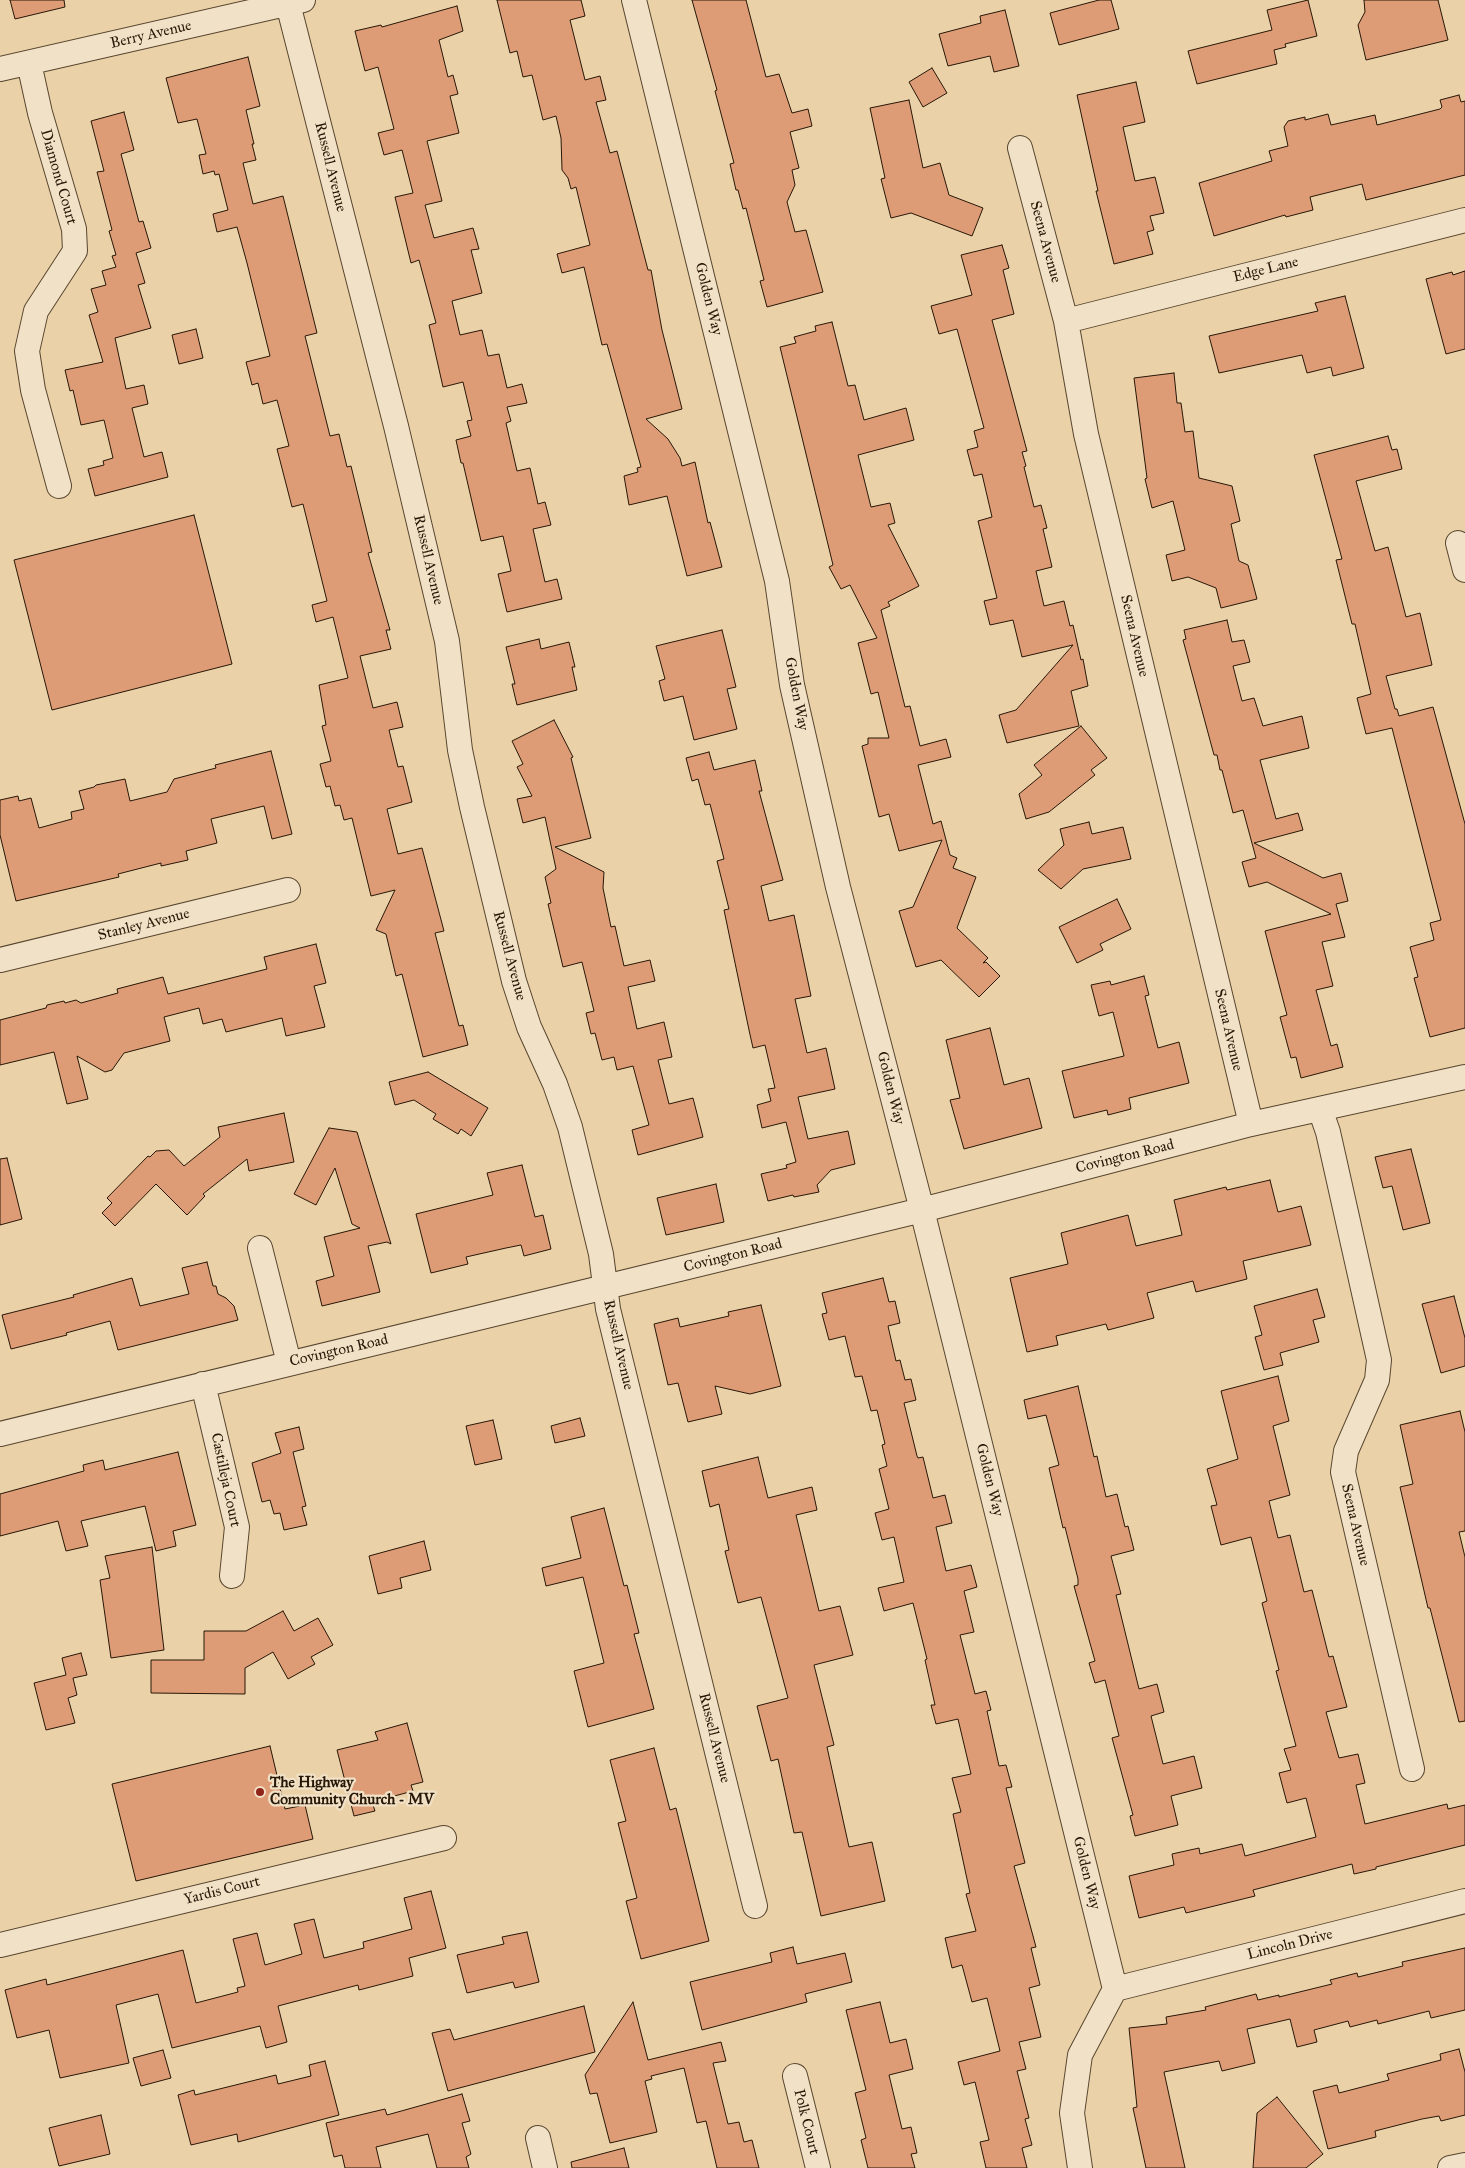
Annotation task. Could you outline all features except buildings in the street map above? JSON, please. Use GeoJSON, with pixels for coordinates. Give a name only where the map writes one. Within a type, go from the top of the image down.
{"type":"FeatureCollection","features":[{"type":"Feature","properties":{"kind":"street","name":"Golden Way"},"geometry":{"type":"LineString","coordinates":[[634,0],[777,581],[792,685],[838,887],[922,1210],[1115,1989]]}},
{"type":"Feature","properties":{"kind":"street","name":"Berry Avenue"},"geometry":{"type":"LineString","coordinates":[[0,69],[292,1]]}},
{"type":"Feature","properties":{"kind":"street","name":"Russell Avenue"},"geometry":{"type":"LineString","coordinates":[[292,1],[447,641],[460,750],[472,808],[514,981],[528,1026],[555,1084],[570,1128],[601,1254],[608,1310],[755,1906]]}},
{"type":"Feature","properties":{"kind":"street","name":"Diamond Court"},"geometry":{"type":"LineString","coordinates":[[28,63],[40,113],[74,229],[74,251],[36,311],[27,351],[33,390],[59,486]]}},
{"type":"Feature","properties":{"kind":"street","name":"Seena Avenue"},"geometry":{"type":"LineString","coordinates":[[1020,148],[1066,321],[1086,434],[1251,1124]]}},
{"type":"Feature","properties":{"kind":"street","name":"Edge Lane"},"geometry":{"type":"LineString","coordinates":[[1066,321],[1465,220]]}},
{"type":"Feature","properties":{"kind":"street"},"geometry":{"type":"LineString","coordinates":[[1458,542],[1465,570]]}},
{"type":"Feature","properties":{"kind":"street","name":"Stanley Avenue"},"geometry":{"type":"LineString","coordinates":[[0,960],[288,890]]}},
{"type":"Feature","properties":{"kind":"street","name":"Covington Road"},"geometry":{"type":"LineString","coordinates":[[0,1434],[922,1210],[1251,1124],[1465,1077]]}},
{"type":"Feature","properties":{"kind":"street","name":"Seena Avenue"},"geometry":{"type":"LineString","coordinates":[[1320,1109],[1328,1132],[1379,1360],[1377,1380],[1346,1451],[1343,1472],[1412,1769]]}},
{"type":"Feature","properties":{"kind":"street"},"geometry":{"type":"LineString","coordinates":[[260,1248],[290,1363]]}},
{"type":"Feature","properties":{"kind":"street","name":"Castilleja Court"},"geometry":{"type":"LineString","coordinates":[[203,1384],[237,1526],[232,1576]]}},
{"type":"Feature","properties":{"kind":"street","name":"Yardis Court"},"geometry":{"type":"LineString","coordinates":[[0,1945],[444,1838]]}},
{"type":"Feature","properties":{"kind":"street","name":"Lincoln Drive"},"geometry":{"type":"LineString","coordinates":[[1115,1989],[1465,1901]]}},
{"type":"Feature","properties":{"kind":"street"},"geometry":{"type":"LineString","coordinates":[[1080,2168],[1072,2112],[1080,2055],[1115,1989]]}},
{"type":"Feature","properties":{"kind":"street","name":"Polk Court"},"geometry":{"type":"LineString","coordinates":[[795,2076],[818,2168]]}},
{"type":"Feature","properties":{"kind":"street"},"geometry":{"type":"LineString","coordinates":[[538,2138],[545,2168]]}},
{"type":"Feature","properties":{"kind":"street"},"geometry":{"type":"LineString","coordinates":[[1450,2168],[1465,2165]]}},
{"type":"Feature","properties":{"kind":"place","name":"The Highway Community Church - MV"},"geometry":{"type":"Point","coordinates":[260,1792]}}]}
